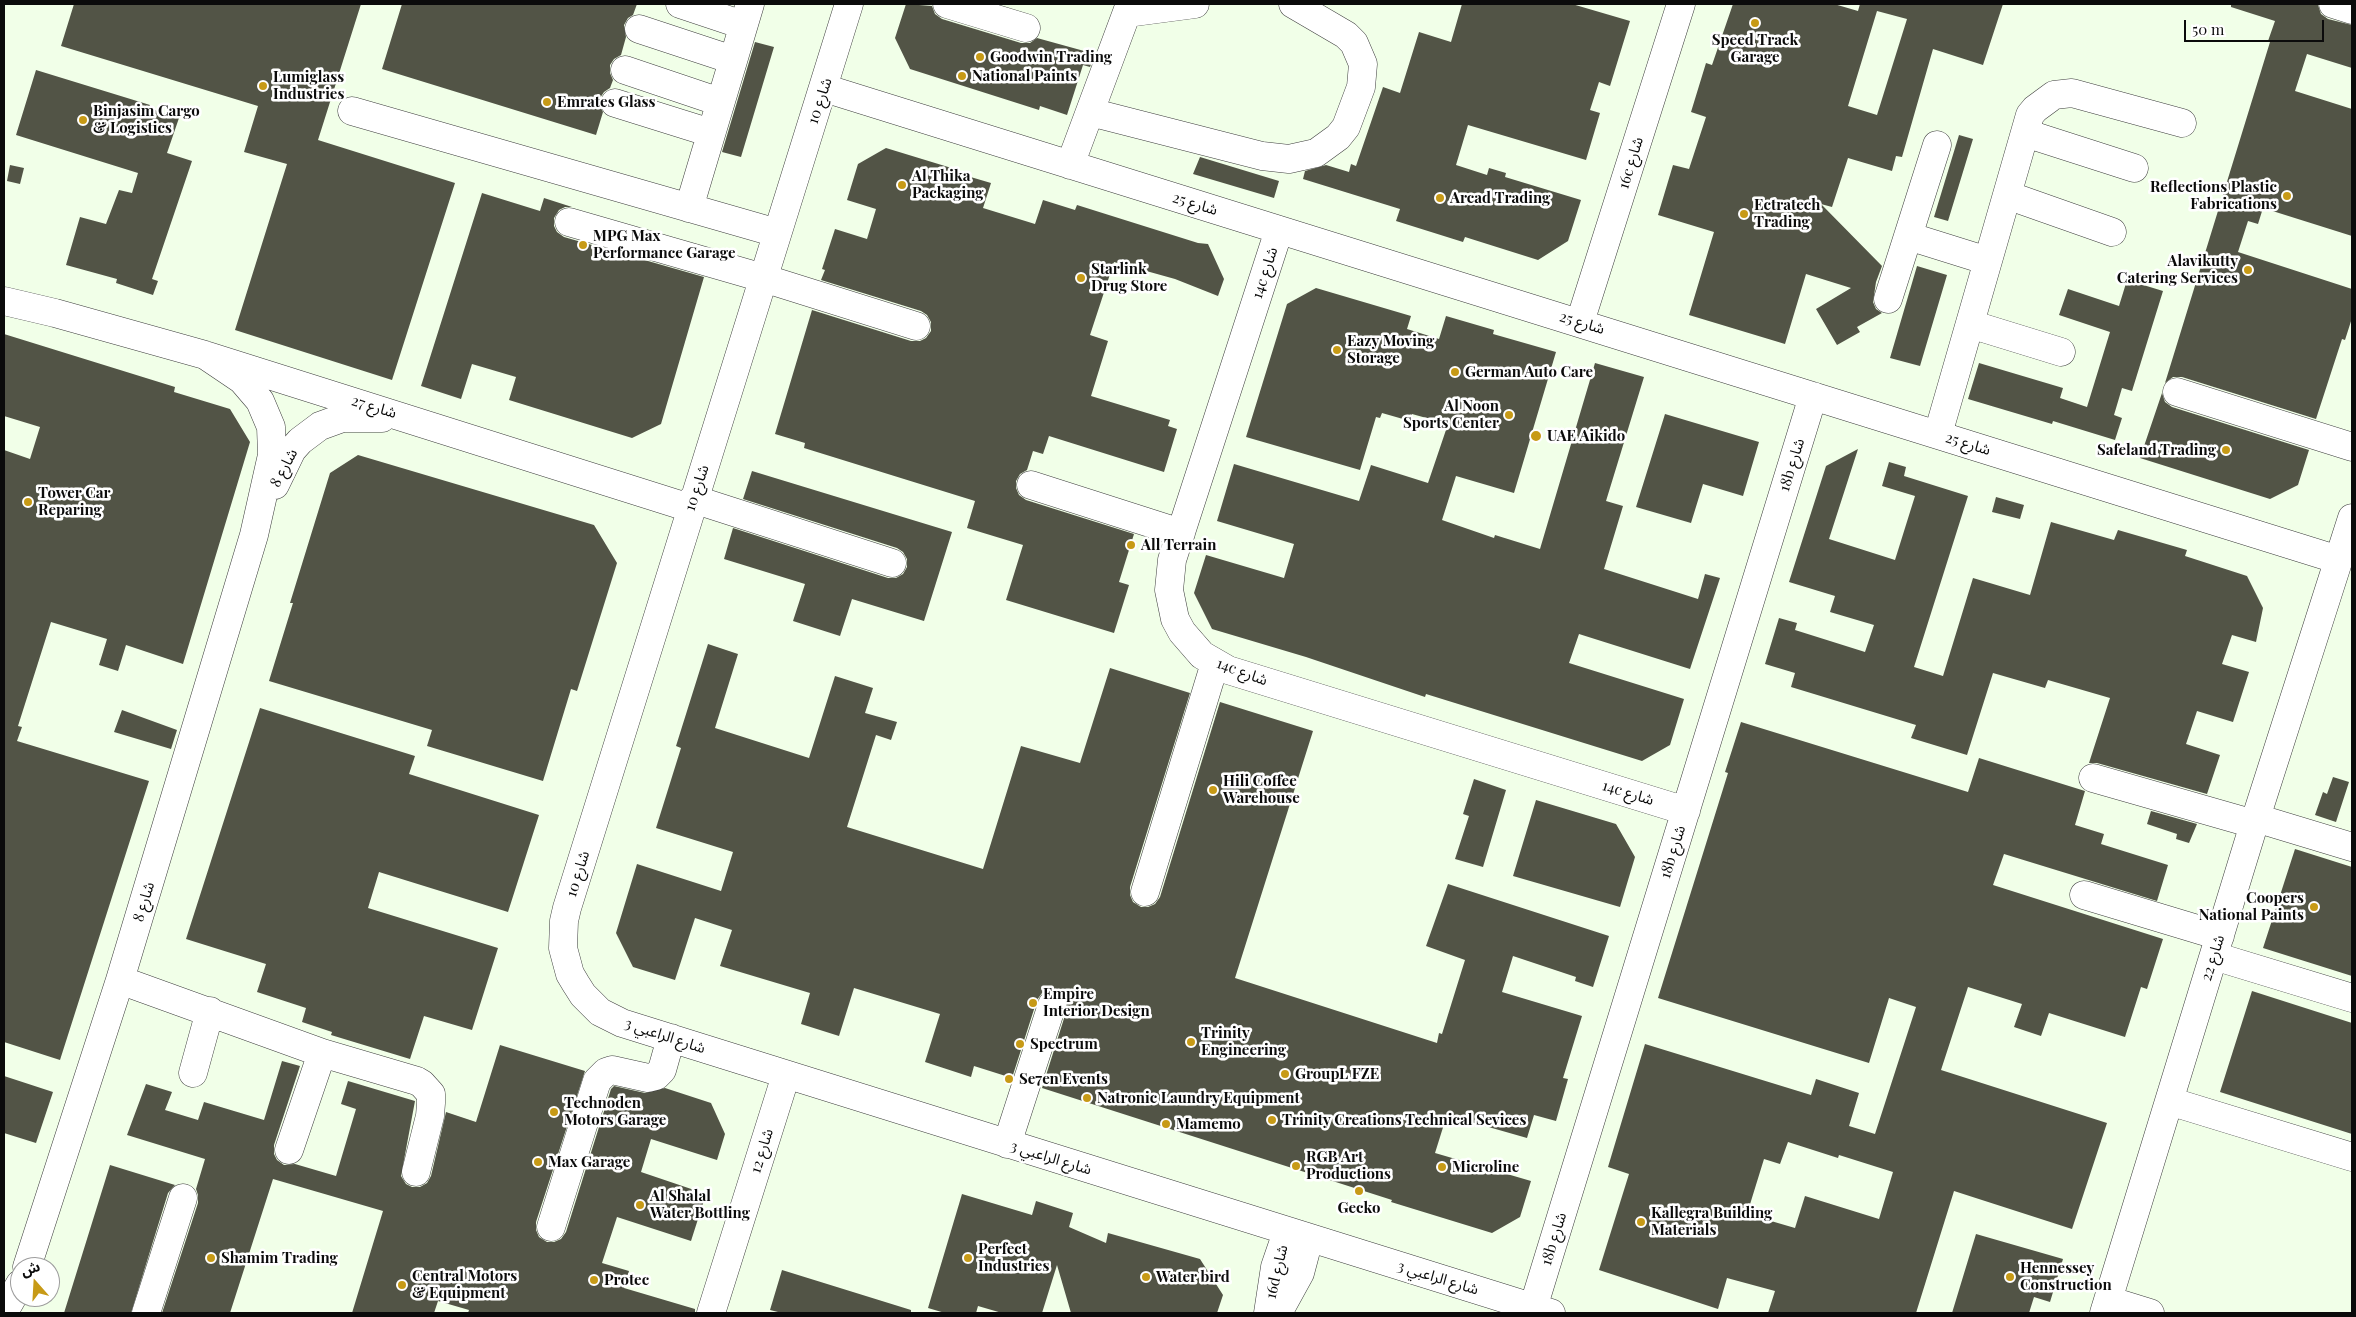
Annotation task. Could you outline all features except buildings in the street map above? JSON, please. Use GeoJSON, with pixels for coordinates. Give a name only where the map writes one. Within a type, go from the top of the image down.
{"type":"FeatureCollection","features":[{"type":"Feature","properties":{"kind":"street"},"geometry":{"type":"LineString","coordinates":[[680,4],[746,14],[689,208]]}},
{"type":"Feature","properties":{"kind":"street","name":"شارع 10"},"geometry":{"type":"LineString","coordinates":[[570,974],[563,948],[564,921],[692,504],[849,4]]}},
{"type":"Feature","properties":{"kind":"street"},"geometry":{"type":"LineString","coordinates":[[947,4],[1026,28]]}},
{"type":"Feature","properties":{"kind":"street"},"geometry":{"type":"LineString","coordinates":[[1070,165],[1129,8],[1195,4]]}},
{"type":"Feature","properties":{"kind":"street"},"geometry":{"type":"LineString","coordinates":[[1090,112],[1262,156],[1289,159],[1316,153],[1338,138],[1346,126],[1361,87],[1363,64],[1354,43],[1346,35],[1293,4]]}},
{"type":"Feature","properties":{"kind":"street","name":"16c شارع"},"geometry":{"type":"LineString","coordinates":[[1580,322],[1681,4]]}},
{"type":"Feature","properties":{"kind":"street"},"geometry":{"type":"LineString","coordinates":[[2333,4],[2352,10]]}},
{"type":"Feature","properties":{"kind":"street"},"geometry":{"type":"LineString","coordinates":[[639,28],[733,60]]}},
{"type":"Feature","properties":{"kind":"street"},"geometry":{"type":"LineString","coordinates":[[625,70],[720,102]]}},
{"type":"Feature","properties":{"kind":"street","name":"شارع 25"},"geometry":{"type":"LineString","coordinates":[[824,88],[2339,560]]}},
{"type":"Feature","properties":{"kind":"street"},"geometry":{"type":"LineString","coordinates":[[1938,434],[2030,115],[2046,99],[2063,94],[2080,95],[2182,123]]}},
{"type":"Feature","properties":{"kind":"street"},"geometry":{"type":"LineString","coordinates":[[616,103],[711,133]]}},
{"type":"Feature","properties":{"kind":"street"},"geometry":{"type":"LineString","coordinates":[[352,111],[777,233]]}},
{"type":"Feature","properties":{"kind":"street"},"geometry":{"type":"LineString","coordinates":[[2025,133],[2134,168]]}},
{"type":"Feature","properties":{"kind":"street"},"geometry":{"type":"LineString","coordinates":[[1888,299],[1937,145]]}},
{"type":"Feature","properties":{"kind":"street"},"geometry":{"type":"LineString","coordinates":[[2007,195],[2112,232]]}},
{"type":"Feature","properties":{"kind":"street"},"geometry":{"type":"LineString","coordinates":[[569,222],[763,278],[916,326]]}},
{"type":"Feature","properties":{"kind":"street","name":"14c شارع"},"geometry":{"type":"LineString","coordinates":[[1279,230],[1169,574],[1171,604],[1176,619],[1187,638],[1202,655],[1228,670],[1686,811]]}},
{"type":"Feature","properties":{"kind":"street"},"geometry":{"type":"LineString","coordinates":[[1908,236],[1988,261]]}},
{"type":"Feature","properties":{"kind":"street","name":"شارع 27"},"geometry":{"type":"LineString","coordinates":[[4,291],[55,313]]}},
{"type":"Feature","properties":{"kind":"street","name":"شارع 27"},"geometry":{"type":"LineString","coordinates":[[4,301],[205,354],[692,504],[892,563]]}},
{"type":"Feature","properties":{"kind":"street"},"geometry":{"type":"LineString","coordinates":[[1970,324],[2061,352]]}},
{"type":"Feature","properties":{"kind":"street","name":"شارع 8"},"geometry":{"type":"LineString","coordinates":[[30,1257],[120,980],[254,534],[272,455],[271,427],[260,401],[242,380],[205,354]]}},
{"type":"Feature","properties":{"kind":"street"},"geometry":{"type":"LineString","coordinates":[[2177,392],[2352,447]]}},
{"type":"Feature","properties":{"kind":"street","name":"18b شارع"},"geometry":{"type":"LineString","coordinates":[[1542,1310],[1686,811],[1813,396]]}},
{"type":"Feature","properties":{"kind":"street","name":"شارع 8"},"geometry":{"type":"LineString","coordinates":[[254,534],[285,460],[296,445],[309,433],[331,422],[354,417],[424,422]]}},
{"type":"Feature","properties":{"kind":"street"},"geometry":{"type":"LineString","coordinates":[[1031,485],[1181,533]]}},
{"type":"Feature","properties":{"kind":"street","name":"شارع 22"},"geometry":{"type":"LineString","coordinates":[[2106,1307],[2255,821],[2352,518]]}},
{"type":"Feature","properties":{"kind":"street"},"geometry":{"type":"LineString","coordinates":[[1146,892],[1215,663]]}},
{"type":"Feature","properties":{"kind":"street"},"geometry":{"type":"LineString","coordinates":[[2093,778],[2352,847]]}},
{"type":"Feature","properties":{"kind":"street"},"geometry":{"type":"LineString","coordinates":[[2084,895],[2352,998]]}},
{"type":"Feature","properties":{"kind":"street","name":"شارع الراعبي 3"},"geometry":{"type":"LineString","coordinates":[[570,974],[583,995],[600,1012],[622,1022],[786,1075],[1542,1310]]}},
{"type":"Feature","properties":{"kind":"street"},"geometry":{"type":"LineString","coordinates":[[120,980],[322,1053],[417,1081],[427,1088],[431,1094],[430,1116],[416,1172]]}},
{"type":"Feature","properties":{"kind":"street"},"geometry":{"type":"LineString","coordinates":[[1007,1144],[1052,1006]]}},
{"type":"Feature","properties":{"kind":"street"},"geometry":{"type":"LineString","coordinates":[[193,1073],[210,1011]]}},
{"type":"Feature","properties":{"kind":"street"},"geometry":{"type":"LineString","coordinates":[[551,1227],[597,1080],[606,1072],[612,1070],[648,1078],[656,1076],[662,1070],[672,1038]]}},
{"type":"Feature","properties":{"kind":"street"},"geometry":{"type":"LineString","coordinates":[[289,1150],[322,1053]]}},
{"type":"Feature","properties":{"kind":"street","name":"شارع 12"},"geometry":{"type":"LineString","coordinates":[[711,1313],[786,1075]]}},
{"type":"Feature","properties":{"kind":"street"},"geometry":{"type":"LineString","coordinates":[[2169,1101],[2352,1157]]}},
{"type":"Feature","properties":{"kind":"street"},"geometry":{"type":"LineString","coordinates":[[146,1313],[183,1198]]}},
{"type":"Feature","properties":{"kind":"street","name":"16d شارع"},"geometry":{"type":"LineString","coordinates":[[1268,1313],[1275,1267],[1298,1235]]}},
{"type":"Feature","properties":{"kind":"street","name":"16d شارع"},"geometry":{"type":"LineString","coordinates":[[1278,1313],[1300,1273],[1298,1235]]}},
{"type":"Feature","properties":{"kind":"street"},"geometry":{"type":"LineString","coordinates":[[2106,1307],[2150,1313]]}},
{"type":"Feature","properties":{"kind":"place","name":"Speed Track Garage"},"geometry":{"type":"Point","coordinates":[1755,23]}},
{"type":"Feature","properties":{"kind":"place","name":"Goodwin Trading"},"geometry":{"type":"Point","coordinates":[980,57]}},
{"type":"Feature","properties":{"kind":"place","name":"National Paints"},"geometry":{"type":"Point","coordinates":[962,76]}},
{"type":"Feature","properties":{"kind":"place","name":"Lumiglass Industries"},"geometry":{"type":"Point","coordinates":[263,86]}},
{"type":"Feature","properties":{"kind":"place","name":"Emrates Glass"},"geometry":{"type":"Point","coordinates":[547,102]}},
{"type":"Feature","properties":{"kind":"place","name":"Binjasim Cargo & Logistics"},"geometry":{"type":"Point","coordinates":[83,120]}},
{"type":"Feature","properties":{"kind":"place","name":"Al Thika Packaging"},"geometry":{"type":"Point","coordinates":[902,185]}},
{"type":"Feature","properties":{"kind":"place","name":"Reflections Plastic Fabrications"},"geometry":{"type":"Point","coordinates":[2287,196]}},
{"type":"Feature","properties":{"kind":"place","name":"Arcad Trading"},"geometry":{"type":"Point","coordinates":[1440,198]}},
{"type":"Feature","properties":{"kind":"place","name":"Ectratech Trading"},"geometry":{"type":"Point","coordinates":[1744,214]}},
{"type":"Feature","properties":{"kind":"place","name":"MPG Max Performance Garage"},"geometry":{"type":"Point","coordinates":[583,245]}},
{"type":"Feature","properties":{"kind":"place","name":"Alavikutty Catering Services"},"geometry":{"type":"Point","coordinates":[2248,270]}},
{"type":"Feature","properties":{"kind":"place","name":"Starlink Drug Store"},"geometry":{"type":"Point","coordinates":[1081,278]}},
{"type":"Feature","properties":{"kind":"place","name":"Eazy Moving Storage"},"geometry":{"type":"Point","coordinates":[1337,350]}},
{"type":"Feature","properties":{"kind":"place","name":"German Auto Care"},"geometry":{"type":"Point","coordinates":[1455,372]}},
{"type":"Feature","properties":{"kind":"place","name":"Al Noon Sports Center"},"geometry":{"type":"Point","coordinates":[1509,415]}},
{"type":"Feature","properties":{"kind":"place","name":"UAE Aikido"},"geometry":{"type":"Point","coordinates":[1536,436]}},
{"type":"Feature","properties":{"kind":"place","name":"Safeland Trading"},"geometry":{"type":"Point","coordinates":[2226,450]}},
{"type":"Feature","properties":{"kind":"place","name":"Tower Car Reparing"},"geometry":{"type":"Point","coordinates":[28,502]}},
{"type":"Feature","properties":{"kind":"place","name":"All Terrain"},"geometry":{"type":"Point","coordinates":[1131,545]}},
{"type":"Feature","properties":{"kind":"place","name":"Hili Coffee Warehouse"},"geometry":{"type":"Point","coordinates":[1213,790]}},
{"type":"Feature","properties":{"kind":"place","name":"Coopers National Paints"},"geometry":{"type":"Point","coordinates":[2314,907]}},
{"type":"Feature","properties":{"kind":"place","name":"Empire Interior Design"},"geometry":{"type":"Point","coordinates":[1033,1003]}},
{"type":"Feature","properties":{"kind":"place","name":"Trinity Engineering"},"geometry":{"type":"Point","coordinates":[1191,1042]}},
{"type":"Feature","properties":{"kind":"place","name":"Spectrum"},"geometry":{"type":"Point","coordinates":[1020,1044]}},
{"type":"Feature","properties":{"kind":"place","name":"GroupL FZE"},"geometry":{"type":"Point","coordinates":[1285,1074]}},
{"type":"Feature","properties":{"kind":"place","name":"Se7en Events"},"geometry":{"type":"Point","coordinates":[1009,1079]}},
{"type":"Feature","properties":{"kind":"place","name":"Natronic Laundry Equipment"},"geometry":{"type":"Point","coordinates":[1087,1098]}},
{"type":"Feature","properties":{"kind":"place","name":"Technoden Motors Garage"},"geometry":{"type":"Point","coordinates":[554,1112]}},
{"type":"Feature","properties":{"kind":"place","name":"Trinity Creations Technical Sevices"},"geometry":{"type":"Point","coordinates":[1272,1120]}},
{"type":"Feature","properties":{"kind":"place","name":"Mamemo"},"geometry":{"type":"Point","coordinates":[1166,1124]}},
{"type":"Feature","properties":{"kind":"place","name":"Max Garage"},"geometry":{"type":"Point","coordinates":[538,1162]}},
{"type":"Feature","properties":{"kind":"place","name":"RGB Art Productions"},"geometry":{"type":"Point","coordinates":[1296,1166]}},
{"type":"Feature","properties":{"kind":"place","name":"Microline"},"geometry":{"type":"Point","coordinates":[1442,1167]}},
{"type":"Feature","properties":{"kind":"place","name":"Gecko"},"geometry":{"type":"Point","coordinates":[1359,1191]}},
{"type":"Feature","properties":{"kind":"place","name":"Al Shalal Water Bottling"},"geometry":{"type":"Point","coordinates":[640,1205]}},
{"type":"Feature","properties":{"kind":"place","name":"Kallegra Building Materials"},"geometry":{"type":"Point","coordinates":[1641,1222]}},
{"type":"Feature","properties":{"kind":"place","name":"Shamim Trading"},"geometry":{"type":"Point","coordinates":[211,1258]}},
{"type":"Feature","properties":{"kind":"place","name":"Perfect Industries"},"geometry":{"type":"Point","coordinates":[968,1258]}},
{"type":"Feature","properties":{"kind":"place","name":"Water bird"},"geometry":{"type":"Point","coordinates":[1146,1277]}},
{"type":"Feature","properties":{"kind":"place","name":"Hennessey Construction"},"geometry":{"type":"Point","coordinates":[2010,1277]}},
{"type":"Feature","properties":{"kind":"place","name":"Protec"},"geometry":{"type":"Point","coordinates":[594,1280]}},
{"type":"Feature","properties":{"kind":"place","name":"Central Motors & Equipment"},"geometry":{"type":"Point","coordinates":[402,1285]}}]}
